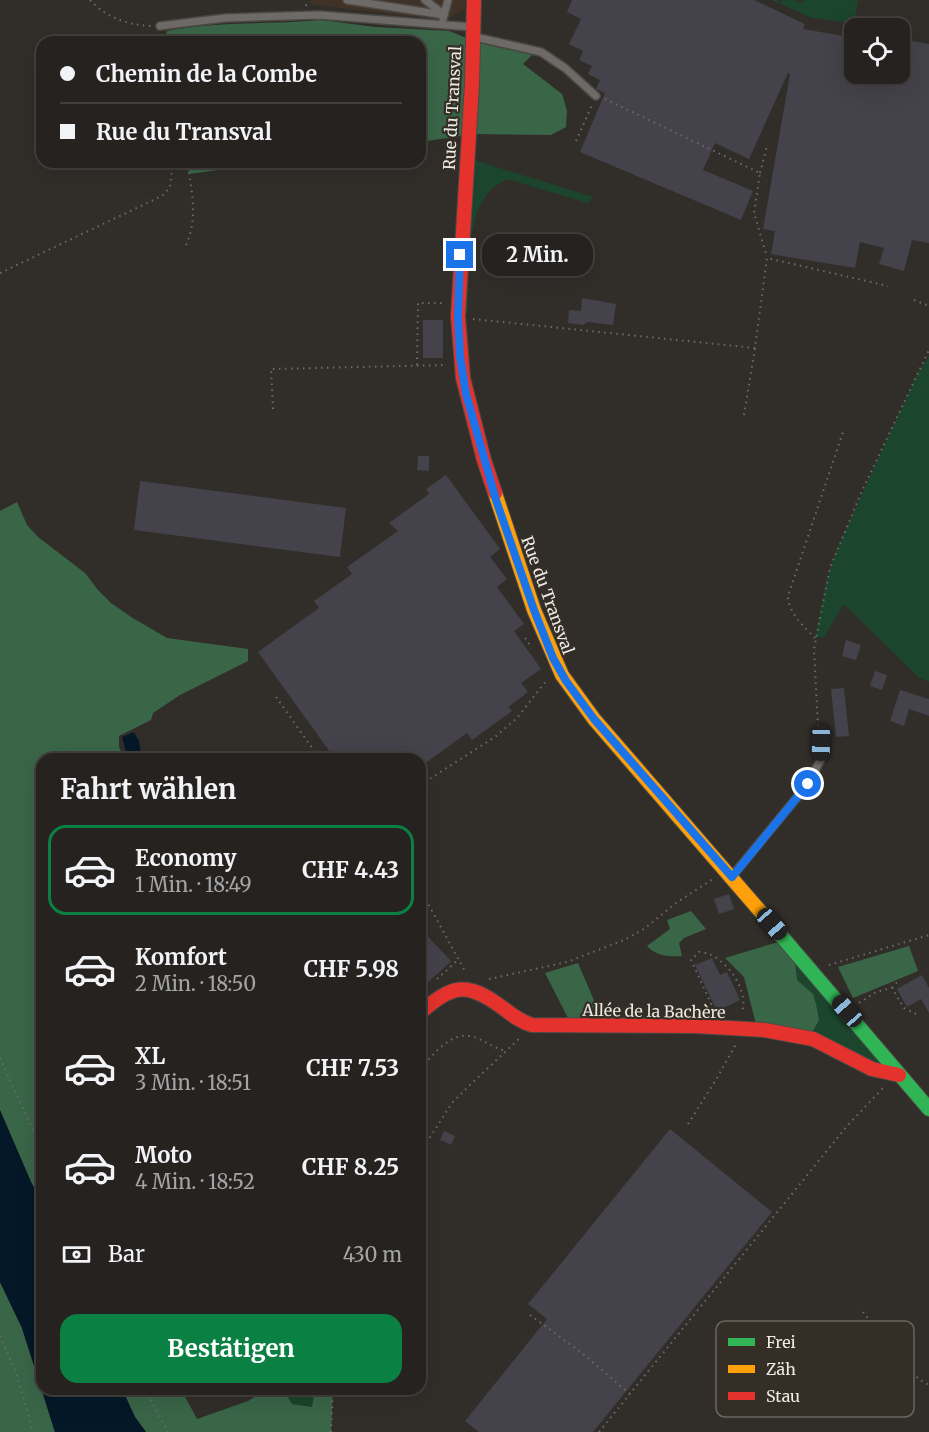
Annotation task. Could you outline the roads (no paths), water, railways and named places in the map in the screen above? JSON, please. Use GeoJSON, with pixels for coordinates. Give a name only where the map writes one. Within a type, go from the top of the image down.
{"type":"FeatureCollection","features":[{"type":"Feature","properties":{"kind":"street","name":"Rue du Transval"},"geometry":{"type":"LineString","coordinates":[[474,0],[472,84],[459,277],[458,316],[461,364],[466,394],[484,460],[534,610],[558,667],[594,719],[812,970],[929,1109]]}},
{"type":"Feature","properties":{"kind":"street","name":"Allée de la Bachère"},"geometry":{"type":"LineString","coordinates":[[426,1008],[446,993],[470,988],[486,995],[520,1022],[532,1025],[764,1030],[807,1037],[872,1069],[899,1075]]}},
{"type":"Feature","properties":{"kind":"lane"},"geometry":{"type":"LineString","coordinates":[[347,0],[444,15]]}},
{"type":"Feature","properties":{"kind":"lane"},"geometry":{"type":"LineString","coordinates":[[425,0],[444,15]]}},
{"type":"Feature","properties":{"kind":"lane"},"geometry":{"type":"LineString","coordinates":[[442,25],[448,0]]}},
{"type":"Feature","properties":{"kind":"lane"},"geometry":{"type":"LineString","coordinates":[[160,26],[225,18],[319,15],[442,25],[541,52],[565,68],[596,96]]}},
{"type":"Feature","properties":{"kind":"lane"},"geometry":{"type":"LineString","coordinates":[[729,874],[808,784],[820,761],[820,736]]}},
{"type":"Feature","properties":{"kind":"water"},"geometry":{"type":"Polygon","coordinates":[[[134,732],[139,741],[141,753],[126,753],[122,737],[134,732]]]}},
{"type":"Feature","properties":{"kind":"water"},"geometry":{"type":"Polygon","coordinates":[[[0,1110],[36,1192],[36,1372],[22,1328],[0,1282],[0,1110]]]}},
{"type":"Feature","properties":{"kind":"water"},"geometry":{"type":"Polygon","coordinates":[[[43,1395],[125,1395],[135,1417],[146,1432],[55,1432],[43,1395]]]}}]}
